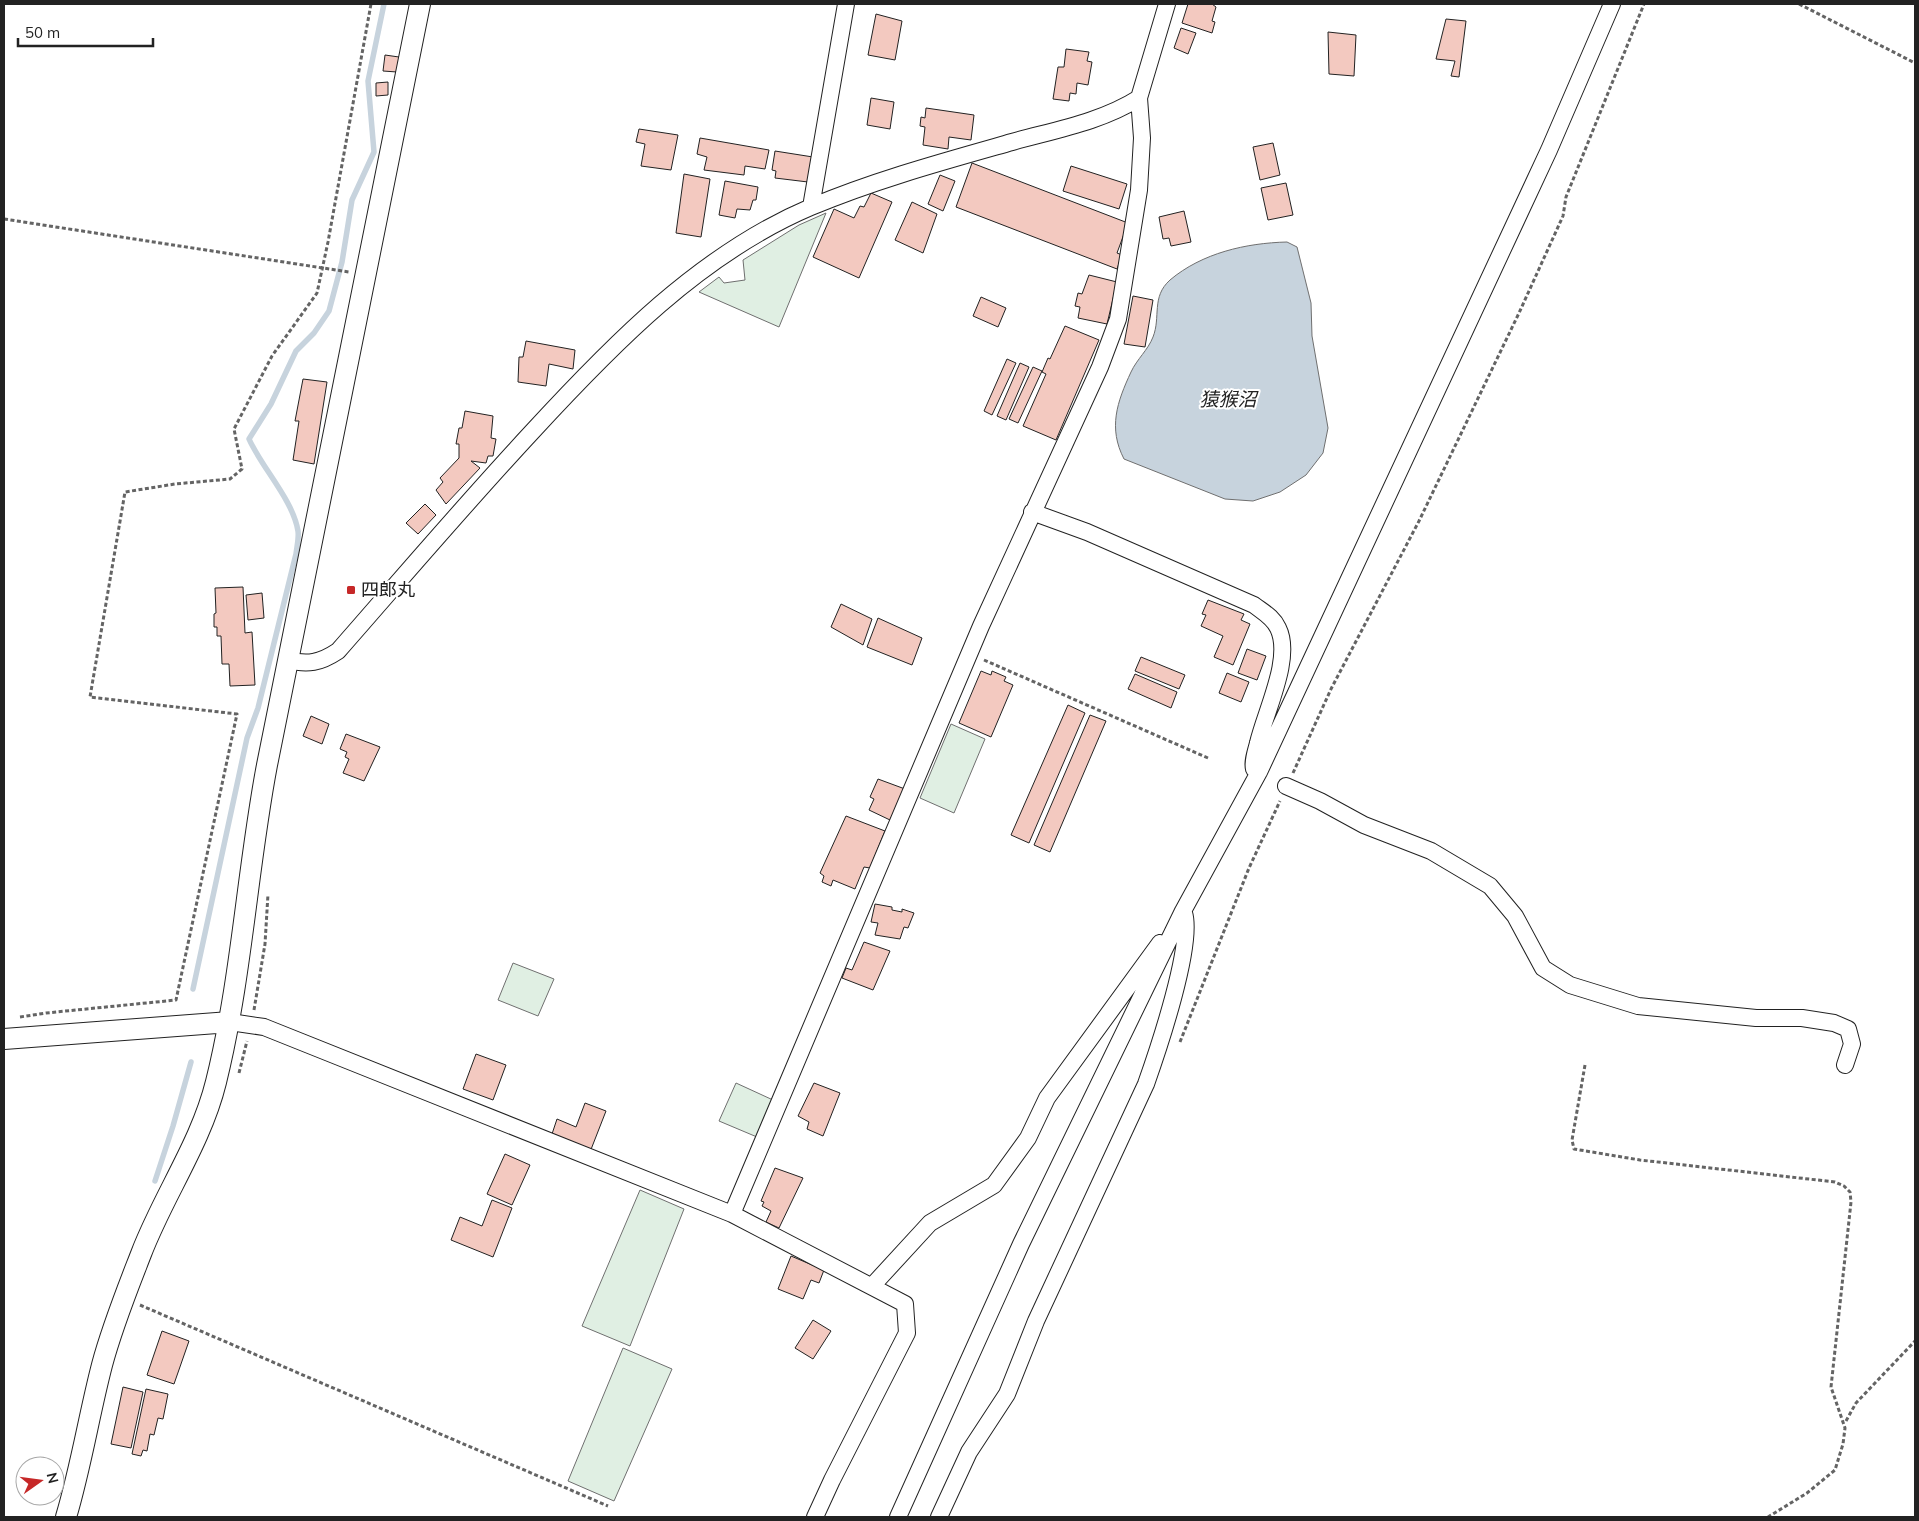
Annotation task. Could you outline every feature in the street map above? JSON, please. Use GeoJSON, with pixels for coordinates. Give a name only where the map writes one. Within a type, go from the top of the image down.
{"type":"FeatureCollection","features":[{"type":"Feature","properties":{"kind":"street"},"geometry":{"type":"LineString","coordinates":[[66,1517],[103,1362],[124,1298],[144,1247],[195,1140],[215,1087],[230,1022],[264,783],[287,660],[367,276],[420,4]]}},
{"type":"Feature","properties":{"kind":"street"},"geometry":{"type":"LineString","coordinates":[[811,207],[846,4]]}},
{"type":"Feature","properties":{"kind":"street"},"geometry":{"type":"LineString","coordinates":[[732,1214],[970,654],[1032,512],[1100,367],[1118,319],[1138,190],[1142,138],[1139,98],[1167,4]]}},
{"type":"Feature","properties":{"kind":"street"},"geometry":{"type":"LineString","coordinates":[[898,1517],[1021,1244],[1184,911],[1258,772],[1549,150],[1612,4]]}},
{"type":"Feature","properties":{"kind":"street"},"geometry":{"type":"LineString","coordinates":[[287,660],[307,664],[324,660],[338,651],[489,478],[572,388],[623,338],[673,294],[726,254],[764,231],[811,207],[971,154],[1091,120],[1124,107],[1139,98]]}},
{"type":"Feature","properties":{"kind":"street"},"geometry":{"type":"LineString","coordinates":[[1032,512],[1087,532],[1254,605],[1270,616],[1279,630],[1281,649],[1280,676],[1259,738],[1253,768],[1258,772]]}},
{"type":"Feature","properties":{"kind":"street"},"geometry":{"type":"LineString","coordinates":[[1286,786],[1364,825],[1431,851],[1490,886],[1515,916],[1543,968],[1570,985],[1638,1006],[1756,1018],[1802,1018],[1834,1023],[1848,1029],[1852,1044],[1845,1065]]}},
{"type":"Feature","properties":{"kind":"street"},"geometry":{"type":"LineString","coordinates":[[939,1517],[969,1452],[1006,1394],[1036,1321],[1146,1084],[1157,1051],[1182,958],[1187,922],[1184,911]]}},
{"type":"Feature","properties":{"kind":"street"},"geometry":{"type":"LineString","coordinates":[[873,1286],[930,1224],[994,1185],[1010,1166],[1028,1138],[1052,1091],[1184,911]]}},
{"type":"Feature","properties":{"kind":"street"},"geometry":{"type":"LineString","coordinates":[[4,1039],[230,1022],[264,1027],[732,1214],[905,1304],[907,1333],[815,1517]]}},
{"type":"Feature","properties":{"kind":"path"},"geometry":{"type":"LineString","coordinates":[[12,1019],[46,1013],[176,1000],[237,714],[90,697],[125,492],[230,479],[242,469],[234,429],[272,356],[317,294],[370,4]]}},
{"type":"Feature","properties":{"kind":"path"},"geometry":{"type":"LineString","coordinates":[[1157,1051],[1169,1052],[1179,1045],[1246,877],[1286,786],[1331,689],[1419,521],[1563,216],[1566,197],[1644,4]]}},
{"type":"Feature","properties":{"kind":"path"},"geometry":{"type":"LineString","coordinates":[[1799,4],[1915,63]]}},
{"type":"Feature","properties":{"kind":"path"},"geometry":{"type":"LineString","coordinates":[[4,219],[346,272]]}},
{"type":"Feature","properties":{"kind":"path"},"geometry":{"type":"LineString","coordinates":[[970,654],[1208,758]]}},
{"type":"Feature","properties":{"kind":"path"},"geometry":{"type":"LineString","coordinates":[[236,1082],[248,1033]]}},
{"type":"Feature","properties":{"kind":"path"},"geometry":{"type":"LineString","coordinates":[[1585,1065],[1572,1140],[1574,1149],[1650,1161],[1835,1182],[1850,1192],[1851,1202],[1831,1387],[1845,1428],[1843,1444],[1835,1470],[1807,1493],[1768,1517]]}},
{"type":"Feature","properties":{"kind":"path"},"geometry":{"type":"LineString","coordinates":[[124,1298],[608,1506]]}},
{"type":"Feature","properties":{"kind":"path"},"geometry":{"type":"LineString","coordinates":[[1846,1421],[1856,1403],[1915,1342]]}},
{"type":"Feature","properties":{"kind":"green space"},"geometry":{"type":"Polygon","coordinates":[[[826,213],[779,327],[699,292],[719,277],[724,283],[745,280],[743,260],[799,225],[826,213]]]}},
{"type":"Feature","properties":{"kind":"green space"},"geometry":{"type":"Polygon","coordinates":[[[951,724],[985,739],[954,813],[920,798],[951,724]]]}},
{"type":"Feature","properties":{"kind":"green space"},"geometry":{"type":"Polygon","coordinates":[[[513,963],[554,979],[538,1016],[498,1000],[513,963]]]}},
{"type":"Feature","properties":{"kind":"green space"},"geometry":{"type":"Polygon","coordinates":[[[736,1083],[773,1100],[757,1137],[719,1121],[736,1083]]]}},
{"type":"Feature","properties":{"kind":"green space"},"geometry":{"type":"Polygon","coordinates":[[[640,1190],[684,1209],[630,1346],[582,1326],[640,1190]]]}},
{"type":"Feature","properties":{"kind":"green space"},"geometry":{"type":"Polygon","coordinates":[[[623,1348],[672,1369],[614,1501],[568,1481],[623,1348]]]}},
{"type":"Feature","properties":{"kind":"water","name":"猿猴沼"},"geometry":{"type":"Polygon","coordinates":[[[1287,242],[1297,247],[1311,303],[1312,336],[1328,428],[1323,453],[1306,475],[1280,492],[1253,501],[1225,499],[1124,459],[1116,437],[1115,426],[1118,405],[1131,372],[1153,337],[1158,300],[1164,287],[1183,271],[1210,256],[1240,247],[1287,242]]]}},
{"type":"Feature","properties":{"kind":"building"},"geometry":{"type":"Polygon","coordinates":[[[1188,4],[1212,4],[1216,7],[1212,21],[1215,22],[1212,33],[1182,23],[1188,4]]]}},
{"type":"Feature","properties":{"kind":"building"},"geometry":{"type":"Polygon","coordinates":[[[876,14],[902,21],[895,60],[868,55],[876,14]]]}},
{"type":"Feature","properties":{"kind":"building"},"geometry":{"type":"Polygon","coordinates":[[[1446,19],[1466,21],[1459,77],[1451,76],[1455,61],[1436,59],[1446,19]]]}},
{"type":"Feature","properties":{"kind":"building"},"geometry":{"type":"Polygon","coordinates":[[[1181,28],[1196,33],[1188,54],[1174,48],[1181,28]]]}},
{"type":"Feature","properties":{"kind":"building"},"geometry":{"type":"Polygon","coordinates":[[[1328,32],[1356,35],[1354,76],[1329,74],[1328,32]]]}},
{"type":"Feature","properties":{"kind":"building"},"geometry":{"type":"Polygon","coordinates":[[[1066,49],[1089,52],[1087,61],[1092,62],[1088,85],[1077,83],[1076,94],[1070,93],[1069,101],[1053,99],[1058,67],[1064,67],[1066,49]]]}},
{"type":"Feature","properties":{"kind":"building"},"geometry":{"type":"Polygon","coordinates":[[[385,55],[399,57],[397,72],[383,71],[385,55]]]}},
{"type":"Feature","properties":{"kind":"building"},"geometry":{"type":"Polygon","coordinates":[[[388,82],[388,95],[376,96],[376,83],[388,82]]]}},
{"type":"Feature","properties":{"kind":"building"},"geometry":{"type":"Polygon","coordinates":[[[871,98],[894,102],[890,129],[867,125],[871,98]]]}},
{"type":"Feature","properties":{"kind":"building"},"geometry":{"type":"Polygon","coordinates":[[[926,108],[974,115],[971,140],[949,137],[948,149],[923,145],[925,127],[920,126],[921,117],[925,118],[926,108]]]}},
{"type":"Feature","properties":{"kind":"building"},"geometry":{"type":"Polygon","coordinates":[[[639,129],[678,135],[671,170],[641,166],[645,144],[636,142],[639,129]]]}},
{"type":"Feature","properties":{"kind":"building"},"geometry":{"type":"Polygon","coordinates":[[[700,138],[769,150],[765,169],[745,166],[744,175],[704,170],[707,157],[697,154],[700,138]]]}},
{"type":"Feature","properties":{"kind":"building"},"geometry":{"type":"Polygon","coordinates":[[[1273,143],[1280,175],[1260,180],[1253,147],[1273,143]]]}},
{"type":"Feature","properties":{"kind":"building"},"geometry":{"type":"Polygon","coordinates":[[[775,151],[813,157],[808,182],[775,178],[776,171],[772,170],[775,151]]]}},
{"type":"Feature","properties":{"kind":"building"},"geometry":{"type":"Polygon","coordinates":[[[972,163],[1128,223],[1117,253],[1122,255],[1117,269],[956,207],[972,163]]]}},
{"type":"Feature","properties":{"kind":"building"},"geometry":{"type":"Polygon","coordinates":[[[1071,166],[1127,184],[1119,209],[1063,191],[1071,166]]]}},
{"type":"Feature","properties":{"kind":"building"},"geometry":{"type":"Polygon","coordinates":[[[684,174],[710,179],[701,237],[676,233],[684,174]]]}},
{"type":"Feature","properties":{"kind":"building"},"geometry":{"type":"Polygon","coordinates":[[[940,175],[955,181],[943,211],[928,204],[940,175]]]}},
{"type":"Feature","properties":{"kind":"building"},"geometry":{"type":"Polygon","coordinates":[[[725,181],[758,187],[756,200],[753,200],[750,210],[737,209],[735,218],[719,215],[725,181]]]}},
{"type":"Feature","properties":{"kind":"building"},"geometry":{"type":"Polygon","coordinates":[[[1286,183],[1293,215],[1268,220],[1261,188],[1286,183]]]}},
{"type":"Feature","properties":{"kind":"building"},"geometry":{"type":"Polygon","coordinates":[[[871,193],[892,202],[859,278],[813,257],[834,209],[854,218],[860,206],[864,207],[871,193]]]}},
{"type":"Feature","properties":{"kind":"building"},"geometry":{"type":"Polygon","coordinates":[[[912,202],[937,214],[923,253],[895,240],[912,202]]]}},
{"type":"Feature","properties":{"kind":"building"},"geometry":{"type":"Polygon","coordinates":[[[1184,211],[1191,242],[1171,246],[1169,238],[1163,239],[1159,217],[1184,211]]]}},
{"type":"Feature","properties":{"kind":"building"},"geometry":{"type":"Polygon","coordinates":[[[1089,275],[1117,282],[1107,324],[1078,318],[1080,307],[1075,306],[1078,293],[1082,294],[1089,275]]]}},
{"type":"Feature","properties":{"kind":"building"},"geometry":{"type":"Polygon","coordinates":[[[1133,296],[1153,300],[1145,347],[1124,344],[1133,296]]]}},
{"type":"Feature","properties":{"kind":"building"},"geometry":{"type":"Polygon","coordinates":[[[981,297],[1006,308],[998,327],[973,316],[981,297]]]}},
{"type":"Feature","properties":{"kind":"building"},"geometry":{"type":"Polygon","coordinates":[[[1065,326],[1099,340],[1056,440],[1023,426],[1046,374],[1042,372],[1065,326]]]}},
{"type":"Feature","properties":{"kind":"building"},"geometry":{"type":"Polygon","coordinates":[[[526,341],[575,350],[573,369],[549,364],[546,386],[518,382],[519,357],[523,357],[526,341]]]}},
{"type":"Feature","properties":{"kind":"building"},"geometry":{"type":"Polygon","coordinates":[[[1007,359],[1016,363],[992,415],[984,411],[1007,359]]]}},
{"type":"Feature","properties":{"kind":"building"},"geometry":{"type":"Polygon","coordinates":[[[1020,363],[1029,367],[1006,420],[997,416],[1020,363]]]}},
{"type":"Feature","properties":{"kind":"building"},"geometry":{"type":"Polygon","coordinates":[[[1033,367],[1042,371],[1018,423],[1009,419],[1033,367]]]}},
{"type":"Feature","properties":{"kind":"building"},"geometry":{"type":"Polygon","coordinates":[[[303,379],[327,382],[314,464],[293,460],[299,421],[295,421],[303,379]]]}},
{"type":"Feature","properties":{"kind":"building"},"geometry":{"type":"Polygon","coordinates":[[[465,411],[493,416],[491,438],[496,439],[493,456],[488,456],[486,463],[471,461],[480,468],[446,504],[436,490],[443,482],[440,478],[459,458],[459,444],[456,444],[459,428],[462,428],[465,411]]]}},
{"type":"Feature","properties":{"kind":"building"},"geometry":{"type":"Polygon","coordinates":[[[425,504],[436,515],[418,534],[406,523],[425,504]]]}},
{"type":"Feature","properties":{"kind":"building"},"geometry":{"type":"Polygon","coordinates":[[[243,587],[245,633],[252,632],[255,685],[230,686],[229,664],[222,664],[221,636],[217,636],[217,627],[214,627],[214,614],[216,613],[215,588],[243,587]]]}},
{"type":"Feature","properties":{"kind":"building"},"geometry":{"type":"Polygon","coordinates":[[[262,593],[264,618],[248,620],[246,595],[262,593]]]}},
{"type":"Feature","properties":{"kind":"building"},"geometry":{"type":"Polygon","coordinates":[[[1208,600],[1244,614],[1241,620],[1250,624],[1233,665],[1214,657],[1223,636],[1201,626],[1206,615],[1202,614],[1208,600]]]}},
{"type":"Feature","properties":{"kind":"building"},"geometry":{"type":"Polygon","coordinates":[[[841,604],[872,619],[863,645],[831,627],[841,604]]]}},
{"type":"Feature","properties":{"kind":"building"},"geometry":{"type":"Polygon","coordinates":[[[878,618],[922,638],[912,665],[867,647],[878,618]]]}},
{"type":"Feature","properties":{"kind":"building"},"geometry":{"type":"Polygon","coordinates":[[[1247,649],[1266,656],[1257,680],[1238,673],[1247,649]]]}},
{"type":"Feature","properties":{"kind":"building"},"geometry":{"type":"Polygon","coordinates":[[[1141,657],[1185,675],[1179,689],[1135,671],[1141,657]]]}},
{"type":"Feature","properties":{"kind":"building"},"geometry":{"type":"Polygon","coordinates":[[[981,671],[991,675],[992,671],[1006,677],[1004,681],[1013,685],[991,737],[959,723],[981,671]]]}},
{"type":"Feature","properties":{"kind":"building"},"geometry":{"type":"Polygon","coordinates":[[[1227,673],[1249,682],[1241,702],[1219,693],[1227,673]]]}},
{"type":"Feature","properties":{"kind":"building"},"geometry":{"type":"Polygon","coordinates":[[[1135,674],[1177,692],[1171,708],[1128,689],[1135,674]]]}},
{"type":"Feature","properties":{"kind":"building"},"geometry":{"type":"Polygon","coordinates":[[[1068,705],[1085,713],[1029,843],[1011,835],[1068,705]]]}},
{"type":"Feature","properties":{"kind":"building"},"geometry":{"type":"Polygon","coordinates":[[[1090,715],[1106,721],[1050,852],[1034,845],[1090,715]]]}},
{"type":"Feature","properties":{"kind":"building"},"geometry":{"type":"Polygon","coordinates":[[[311,716],[329,724],[322,744],[303,736],[311,716]]]}},
{"type":"Feature","properties":{"kind":"building"},"geometry":{"type":"Polygon","coordinates":[[[346,734],[380,747],[364,781],[343,773],[349,759],[345,757],[347,752],[340,749],[346,734]]]}},
{"type":"Feature","properties":{"kind":"building"},"geometry":{"type":"Polygon","coordinates":[[[878,779],[905,789],[890,820],[869,810],[874,799],[870,797],[878,779]]]}},
{"type":"Feature","properties":{"kind":"building"},"geometry":{"type":"Polygon","coordinates":[[[846,816],[885,831],[870,868],[864,867],[855,889],[833,880],[831,886],[822,882],[824,876],[820,873],[846,816]]]}},
{"type":"Feature","properties":{"kind":"building"},"geometry":{"type":"Polygon","coordinates":[[[875,904],[892,907],[892,910],[902,912],[902,909],[914,913],[908,928],[904,927],[900,939],[875,935],[878,923],[871,922],[875,904]]]}},
{"type":"Feature","properties":{"kind":"building"},"geometry":{"type":"Polygon","coordinates":[[[864,942],[890,951],[873,990],[842,978],[846,968],[852,970],[864,942]]]}},
{"type":"Feature","properties":{"kind":"building"},"geometry":{"type":"Polygon","coordinates":[[[476,1054],[506,1065],[493,1100],[463,1089],[476,1054]]]}},
{"type":"Feature","properties":{"kind":"building"},"geometry":{"type":"Polygon","coordinates":[[[814,1083],[840,1093],[823,1136],[807,1129],[809,1122],[798,1116],[814,1083]]]}},
{"type":"Feature","properties":{"kind":"building"},"geometry":{"type":"Polygon","coordinates":[[[585,1103],[606,1111],[590,1152],[551,1137],[557,1119],[576,1127],[585,1103]]]}},
{"type":"Feature","properties":{"kind":"building"},"geometry":{"type":"Polygon","coordinates":[[[505,1154],[530,1165],[512,1205],[487,1194],[505,1154]]]}},
{"type":"Feature","properties":{"kind":"building"},"geometry":{"type":"Polygon","coordinates":[[[775,1168],[803,1178],[779,1228],[766,1222],[771,1211],[762,1206],[764,1202],[761,1201],[775,1168]]]}},
{"type":"Feature","properties":{"kind":"building"},"geometry":{"type":"Polygon","coordinates":[[[492,1200],[512,1208],[493,1257],[451,1240],[460,1217],[482,1226],[492,1200]]]}},
{"type":"Feature","properties":{"kind":"building"},"geometry":{"type":"Polygon","coordinates":[[[791,1256],[824,1270],[819,1283],[811,1280],[803,1299],[778,1289],[791,1256]]]}},
{"type":"Feature","properties":{"kind":"building"},"geometry":{"type":"Polygon","coordinates":[[[813,1320],[831,1331],[813,1359],[795,1348],[813,1320]]]}},
{"type":"Feature","properties":{"kind":"building"},"geometry":{"type":"Polygon","coordinates":[[[162,1331],[189,1341],[174,1384],[147,1375],[162,1331]]]}},
{"type":"Feature","properties":{"kind":"building"},"geometry":{"type":"Polygon","coordinates":[[[123,1387],[143,1392],[131,1448],[111,1444],[123,1387]]]}},
{"type":"Feature","properties":{"kind":"building"},"geometry":{"type":"Polygon","coordinates":[[[146,1389],[168,1394],[163,1419],[158,1418],[154,1435],[150,1434],[147,1451],[143,1450],[141,1456],[132,1454],[146,1389]]]}},
{"type":"Feature","properties":{"kind":"waterway"},"geometry":{"type":"LineString","coordinates":[[193,989],[247,738],[258,708],[296,554],[298,539],[295,519],[290,508],[249,439],[271,404],[296,351],[314,333],[329,311],[342,262],[352,200],[374,152],[368,81],[384,4]]}},
{"type":"Feature","properties":{"kind":"waterway"},"geometry":{"type":"LineString","coordinates":[[155,1181],[191,1062]]}},
{"type":"Feature","properties":{"kind":"place","name":"四郎丸"},"geometry":{"type":"Point","coordinates":[351,590]}}]}
